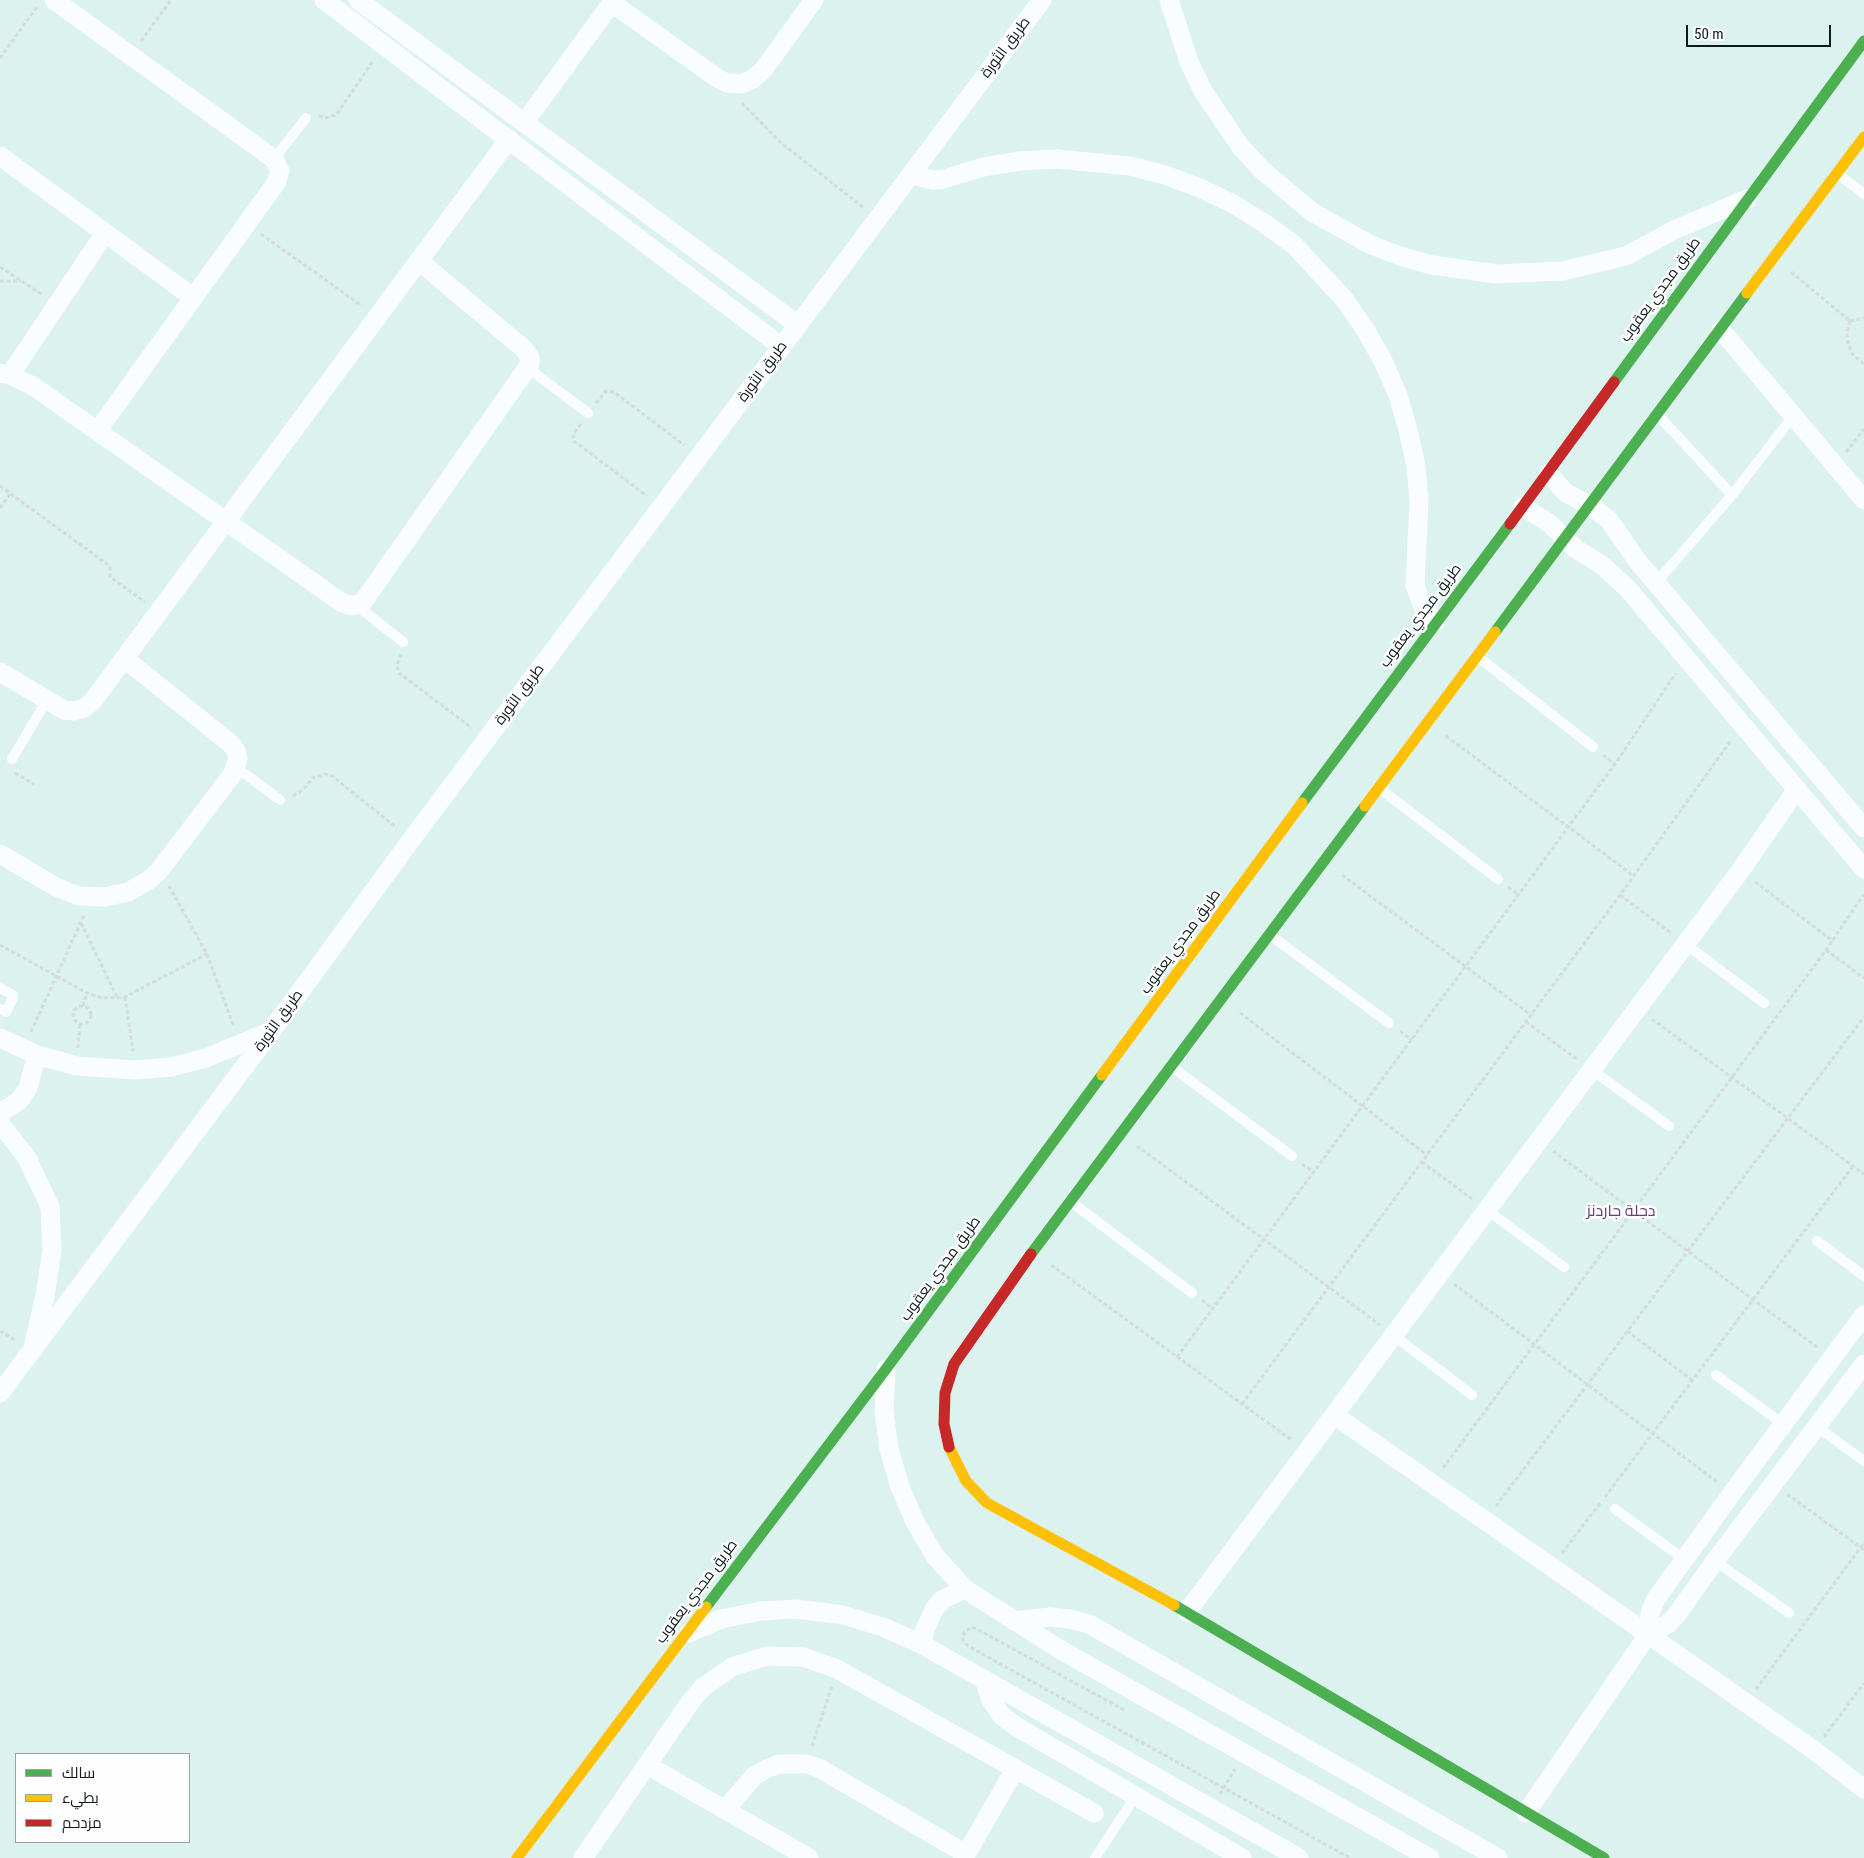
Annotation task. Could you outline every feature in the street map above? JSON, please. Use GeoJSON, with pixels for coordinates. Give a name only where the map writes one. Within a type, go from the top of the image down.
{"type":"FeatureCollection","features":[{"type":"Feature","properties":{"kind":"street"},"geometry":{"type":"LineString","coordinates":[[54,0],[274,159],[278,164],[279,177],[98,430]]}},
{"type":"Feature","properties":{"kind":"street"},"geometry":{"type":"LineString","coordinates":[[324,0],[782,346]]}},
{"type":"Feature","properties":{"kind":"street"},"geometry":{"type":"LineString","coordinates":[[358,0],[798,325]]}},
{"type":"Feature","properties":{"kind":"street"},"geometry":{"type":"LineString","coordinates":[[524,123],[613,1],[727,83],[740,84],[753,79],[763,70],[814,0]]}},
{"type":"Feature","properties":{"kind":"street","name":"طريق الثورة"},"geometry":{"type":"LineString","coordinates":[[0,1393],[272,1030],[411,840],[1042,0]]}},
{"type":"Feature","properties":{"kind":"street"},"geometry":{"type":"LineString","coordinates":[[1169,0],[1189,62],[1203,91],[1220,119],[1251,158],[1286,192],[1312,212],[1369,244],[1400,256],[1432,265],[1496,274],[1562,271],[1626,256],[1674,230],[1747,198]]}},
{"type":"Feature","properties":{"kind":"street","name":"طريق مجدي يعقوب"},"geometry":{"type":"LineString","coordinates":[[517,1858],[682,1636],[886,1369],[1435,622],[1548,473],[1864,40]]}},
{"type":"Feature","properties":{"kind":"street"},"geometry":{"type":"LineString","coordinates":[[1604,1858],[1187,1612],[987,1503],[966,1481],[951,1454],[944,1424],[945,1393],[954,1364],[970,1338],[1032,1252],[1657,414],[1722,330],[1864,137]]}},
{"type":"Feature","properties":{"kind":"street"},"geometry":{"type":"LineString","coordinates":[[0,672],[64,710],[74,711],[84,708],[92,702],[509,139]]}},
{"type":"Feature","properties":{"kind":"street"},"geometry":{"type":"LineString","coordinates":[[0,156],[194,298]]}},
{"type":"Feature","properties":{"kind":"street"},"geometry":{"type":"LineString","coordinates":[[911,175],[933,180],[944,179],[984,167],[1020,161],[1057,159],[1130,166],[1165,175],[1200,188],[1233,204],[1264,223],[1294,245],[1344,298],[1365,328],[1398,394],[1414,456],[1419,502],[1415,585],[1422,605],[1435,622]]}},
{"type":"Feature","properties":{"kind":"street"},"geometry":{"type":"LineString","coordinates":[[105,233],[57,304],[5,374],[33,386],[341,602],[348,605],[356,605],[363,602],[529,369],[530,358],[524,349],[418,261]]}},
{"type":"Feature","properties":{"kind":"street"},"geometry":{"type":"LineString","coordinates":[[1722,330],[1864,500]]}},
{"type":"Feature","properties":{"kind":"street"},"geometry":{"type":"LineString","coordinates":[[1548,473],[1566,493],[1590,506],[1609,520],[1630,553],[1864,828]]}},
{"type":"Feature","properties":{"kind":"street"},"geometry":{"type":"LineString","coordinates":[[1522,507],[1549,523],[1565,538],[1616,577],[1864,869]]}},
{"type":"Feature","properties":{"kind":"street"},"geometry":{"type":"LineString","coordinates":[[0,854],[56,887],[92,898],[128,892],[149,880],[159,871],[236,767],[236,751],[231,744],[125,659]]}},
{"type":"Feature","properties":{"kind":"street"},"geometry":{"type":"LineString","coordinates":[[1187,1612],[1740,871],[1796,790]]}},
{"type":"Feature","properties":{"kind":"street"},"geometry":{"type":"LineString","coordinates":[[0,1038],[30,1052],[86,1067],[135,1070],[171,1067],[206,1058],[272,1030]]}},
{"type":"Feature","properties":{"kind":"street"},"geometry":{"type":"LineString","coordinates":[[0,1113],[19,1101],[28,1088],[30,1052]]}},
{"type":"Feature","properties":{"kind":"street"},"geometry":{"type":"LineString","coordinates":[[0,1123],[27,1158],[50,1207],[52,1250],[45,1296],[32,1350]]}},
{"type":"Feature","properties":{"kind":"street"},"geometry":{"type":"LineString","coordinates":[[1526,1813],[1648,1633],[1650,1612],[1656,1599],[1864,1315]]}},
{"type":"Feature","properties":{"kind":"street"},"geometry":{"type":"LineString","coordinates":[[1648,1633],[1668,1624],[1678,1613],[1772,1484],[1864,1364]]}},
{"type":"Feature","properties":{"kind":"street"},"geometry":{"type":"LineString","coordinates":[[886,1369],[884,1411],[889,1449],[900,1487],[915,1522],[935,1556],[965,1588],[1059,1649],[1430,1858]]}},
{"type":"Feature","properties":{"kind":"street"},"geometry":{"type":"LineString","coordinates":[[1334,1414],[1815,1751],[1864,1789]]}},
{"type":"Feature","properties":{"kind":"street"},"geometry":{"type":"LineString","coordinates":[[923,1644],[924,1632],[934,1609],[942,1600],[965,1588]]}},
{"type":"Feature","properties":{"kind":"street"},"geometry":{"type":"LineString","coordinates":[[682,1636],[721,1619],[761,1611],[797,1609],[843,1615],[883,1627],[923,1644],[1300,1858]]}},
{"type":"Feature","properties":{"kind":"street"},"geometry":{"type":"LineString","coordinates":[[1014,1621],[1050,1617],[1070,1618],[1089,1624],[1498,1858]]}},
{"type":"Feature","properties":{"kind":"street"},"geometry":{"type":"LineString","coordinates":[[592,1855],[647,1766],[691,1701],[717,1676],[732,1667],[758,1658],[785,1655],[803,1657],[837,1669],[1094,1813]]}},
{"type":"Feature","properties":{"kind":"street"},"geometry":{"type":"LineString","coordinates":[[984,1679],[1002,1716],[1017,1727],[1242,1858]]}},
{"type":"Feature","properties":{"kind":"street"},"geometry":{"type":"LineString","coordinates":[[725,1810],[754,1776],[766,1769],[779,1764],[806,1764],[819,1768],[965,1856],[1015,1769]]}},
{"type":"Feature","properties":{"kind":"street"},"geometry":{"type":"LineString","coordinates":[[647,1766],[809,1858]]}},
{"type":"Feature","properties":{"kind":"lane"},"geometry":{"type":"LineString","coordinates":[[274,159],[306,118]]}},
{"type":"Feature","properties":{"kind":"lane"},"geometry":{"type":"LineString","coordinates":[[1837,173],[1864,194]]}},
{"type":"Feature","properties":{"kind":"lane"},"geometry":{"type":"LineString","coordinates":[[529,369],[588,414]]}},
{"type":"Feature","properties":{"kind":"lane"},"geometry":{"type":"LineString","coordinates":[[1657,414],[1732,495]]}},
{"type":"Feature","properties":{"kind":"lane"},"geometry":{"type":"LineString","coordinates":[[1656,583],[1732,495],[1794,415]]}},
{"type":"Feature","properties":{"kind":"lane"},"geometry":{"type":"LineString","coordinates":[[356,605],[403,642]]}},
{"type":"Feature","properties":{"kind":"lane"},"geometry":{"type":"LineString","coordinates":[[1477,656],[1593,747]]}},
{"type":"Feature","properties":{"kind":"lane"},"geometry":{"type":"LineString","coordinates":[[12,759],[47,700]]}},
{"type":"Feature","properties":{"kind":"lane"},"geometry":{"type":"LineString","coordinates":[[236,767],[280,800]]}},
{"type":"Feature","properties":{"kind":"lane"},"geometry":{"type":"LineString","coordinates":[[1378,788],[1498,879]]}},
{"type":"Feature","properties":{"kind":"lane"},"geometry":{"type":"LineString","coordinates":[[1269,934],[1389,1023]]}},
{"type":"Feature","properties":{"kind":"lane"},"geometry":{"type":"LineString","coordinates":[[1685,944],[1764,1003]]}},
{"type":"Feature","properties":{"kind":"lane"},"geometry":{"type":"LineString","coordinates":[[0,988],[13,995],[14,998],[6,1012],[0,1009]]}},
{"type":"Feature","properties":{"kind":"lane"},"geometry":{"type":"LineString","coordinates":[[1171,1066],[1292,1156]]}},
{"type":"Feature","properties":{"kind":"lane"},"geometry":{"type":"LineString","coordinates":[[1592,1070],[1668,1126]]}},
{"type":"Feature","properties":{"kind":"lane"},"geometry":{"type":"LineString","coordinates":[[1070,1202],[1192,1293]]}},
{"type":"Feature","properties":{"kind":"lane"},"geometry":{"type":"LineString","coordinates":[[1487,1210],[1564,1267]]}},
{"type":"Feature","properties":{"kind":"lane"},"geometry":{"type":"LineString","coordinates":[[1817,1240],[1864,1276]]}},
{"type":"Feature","properties":{"kind":"lane"},"geometry":{"type":"LineString","coordinates":[[1393,1335],[1472,1395]]}},
{"type":"Feature","properties":{"kind":"lane"},"geometry":{"type":"LineString","coordinates":[[1716,1375],[1783,1424]]}},
{"type":"Feature","properties":{"kind":"lane"},"geometry":{"type":"LineString","coordinates":[[1816,1426],[1864,1461]]}},
{"type":"Feature","properties":{"kind":"lane"},"geometry":{"type":"LineString","coordinates":[[1615,1510],[1685,1560]]}},
{"type":"Feature","properties":{"kind":"lane"},"geometry":{"type":"LineString","coordinates":[[1715,1561],[1789,1613]]}},
{"type":"Feature","properties":{"kind":"lane"},"geometry":{"type":"LineString","coordinates":[[1095,1858],[1135,1797]]}},
{"type":"Feature","properties":{"kind":"path"},"geometry":{"type":"LineString","coordinates":[[0,58],[42,0]]}},
{"type":"Feature","properties":{"kind":"path"},"geometry":{"type":"LineString","coordinates":[[130,55],[171,0]]}},
{"type":"Feature","properties":{"kind":"path"},"geometry":{"type":"LineString","coordinates":[[306,118],[312,116],[325,118],[336,115],[385,45]]}},
{"type":"Feature","properties":{"kind":"path"},"geometry":{"type":"LineString","coordinates":[[727,83],[751,114],[780,142],[878,219]]}},
{"type":"Feature","properties":{"kind":"path"},"geometry":{"type":"LineString","coordinates":[[247,224],[377,318]]}},
{"type":"Feature","properties":{"kind":"path"},"geometry":{"type":"LineString","coordinates":[[1774,259],[1850,321]]}},
{"type":"Feature","properties":{"kind":"path"},"geometry":{"type":"LineString","coordinates":[[0,267],[57,304]]}},
{"type":"Feature","properties":{"kind":"path"},"geometry":{"type":"LineString","coordinates":[[0,282],[21,281]]}},
{"type":"Feature","properties":{"kind":"path"},"geometry":{"type":"LineString","coordinates":[[1850,321],[1864,318]]}},
{"type":"Feature","properties":{"kind":"path"},"geometry":{"type":"LineString","coordinates":[[1850,321],[1847,332],[1848,344],[1853,355],[1864,364]]}},
{"type":"Feature","properties":{"kind":"path"},"geometry":{"type":"LineString","coordinates":[[661,507],[574,441],[573,434],[603,394],[610,391],[614,392],[700,456]]}},
{"type":"Feature","properties":{"kind":"path"},"geometry":{"type":"LineString","coordinates":[[1835,467],[1864,429]]}},
{"type":"Feature","properties":{"kind":"path"},"geometry":{"type":"LineString","coordinates":[[0,486],[107,564],[110,567],[110,577],[160,612]]}},
{"type":"Feature","properties":{"kind":"path"},"geometry":{"type":"LineString","coordinates":[[0,508],[10,494]]}},
{"type":"Feature","properties":{"kind":"path"},"geometry":{"type":"LineString","coordinates":[[403,642],[397,666],[399,673],[487,739]]}},
{"type":"Feature","properties":{"kind":"path"},"geometry":{"type":"LineString","coordinates":[[1178,1357],[1614,764],[1686,658]]}},
{"type":"Feature","properties":{"kind":"path"},"geometry":{"type":"LineString","coordinates":[[1428,722],[1634,876]]}},
{"type":"Feature","properties":{"kind":"path"},"geometry":{"type":"LineString","coordinates":[[1242,1404],[1634,876],[1742,725]]}},
{"type":"Feature","properties":{"kind":"path"},"geometry":{"type":"LineString","coordinates":[[280,800],[293,796],[304,789],[312,778],[325,774],[332,776],[411,840]]}},
{"type":"Feature","properties":{"kind":"path"},"geometry":{"type":"LineString","coordinates":[[1324,861],[1530,1015]]}},
{"type":"Feature","properties":{"kind":"path"},"geometry":{"type":"LineString","coordinates":[[159,871],[185,912],[207,954],[225,998],[240,1044]]}},
{"type":"Feature","properties":{"kind":"path"},"geometry":{"type":"LineString","coordinates":[[1740,871],[1833,941]]}},
{"type":"Feature","properties":{"kind":"path"},"geometry":{"type":"LineString","coordinates":[[1620,894],[1685,944]]}},
{"type":"Feature","properties":{"kind":"path"},"geometry":{"type":"LineString","coordinates":[[1432,1483],[1833,941],[1864,894]]}},
{"type":"Feature","properties":{"kind":"path"},"geometry":{"type":"LineString","coordinates":[[30,1052],[56,976],[92,898]]}},
{"type":"Feature","properties":{"kind":"path"},"geometry":{"type":"LineString","coordinates":[[81,922],[118,999]]}},
{"type":"Feature","properties":{"kind":"path"},"geometry":{"type":"LineString","coordinates":[[0,945],[87,993],[102,998],[118,999],[207,954]]}},
{"type":"Feature","properties":{"kind":"path"},"geometry":{"type":"LineString","coordinates":[[1826,950],[1864,978]]}},
{"type":"Feature","properties":{"kind":"path"},"geometry":{"type":"LineString","coordinates":[[83,1006],[87,993]]}},
{"type":"Feature","properties":{"kind":"path"},"geometry":{"type":"LineString","coordinates":[[125,997],[135,1070]]}},
{"type":"Feature","properties":{"kind":"path"},"geometry":{"type":"LineString","coordinates":[[1221,999],[1427,1155]]}},
{"type":"Feature","properties":{"kind":"path"},"geometry":{"type":"LineString","coordinates":[[83,1006],[91,1014],[86,1023],[80,1024],[74,1020],[73,1014],[76,1008],[83,1006]]}},
{"type":"Feature","properties":{"kind":"path"},"geometry":{"type":"LineString","coordinates":[[1637,1009],[1864,1174]]}},
{"type":"Feature","properties":{"kind":"path"},"geometry":{"type":"LineString","coordinates":[[1485,1520],[1864,1017]]}},
{"type":"Feature","properties":{"kind":"path"},"geometry":{"type":"LineString","coordinates":[[1526,1022],[1592,1070]]}},
{"type":"Feature","properties":{"kind":"path"},"geometry":{"type":"LineString","coordinates":[[1120,1134],[1393,1335]]}},
{"type":"Feature","properties":{"kind":"path"},"geometry":{"type":"LineString","coordinates":[[1539,1140],[1832,1358]]}},
{"type":"Feature","properties":{"kind":"path"},"geometry":{"type":"LineString","coordinates":[[1422,1162],[1487,1210]]}},
{"type":"Feature","properties":{"kind":"path"},"geometry":{"type":"LineString","coordinates":[[1032,1252],[1306,1452]]}},
{"type":"Feature","properties":{"kind":"path"},"geometry":{"type":"LineString","coordinates":[[1440,1273],[1732,1493]]}},
{"type":"Feature","properties":{"kind":"path"},"geometry":{"type":"LineString","coordinates":[[1627,1331],[1692,1380]]}},
{"type":"Feature","properties":{"kind":"path"},"geometry":{"type":"LineString","coordinates":[[1772,1484],[1862,1549]]}},
{"type":"Feature","properties":{"kind":"path"},"geometry":{"type":"LineString","coordinates":[[1746,1703],[1862,1549],[1864,1543]]}},
{"type":"Feature","properties":{"kind":"path"},"geometry":{"type":"LineString","coordinates":[[1132,1714],[977,1629],[972,1627],[964,1632],[962,1640],[968,1646],[1350,1858]]}},
{"type":"Feature","properties":{"kind":"path"},"geometry":{"type":"LineString","coordinates":[[806,1764],[837,1669]]}},
{"type":"Feature","properties":{"kind":"path"},"geometry":{"type":"LineString","coordinates":[[1815,1751],[1864,1683]]}},
{"type":"Feature","properties":{"kind":"path"},"geometry":{"type":"LineString","coordinates":[[1212,1808],[1245,1754]]}},
{"type":"Feature","properties":{"kind":"path"},"geometry":{"type":"LineString","coordinates":[[1226,1766],[1243,1775]]}},
{"type":"Feature","properties":{"kind":"traffic: fast"},"geometry":{"type":"LineString","coordinates":[[1614,382],[1864,41]]}},
{"type":"Feature","properties":{"kind":"traffic: fast"},"geometry":{"type":"LineString","coordinates":[[1495,632],[1747,293]]}},
{"type":"Feature","properties":{"kind":"traffic: fast"},"geometry":{"type":"LineString","coordinates":[[1302,803],[1510,524]]}},
{"type":"Feature","properties":{"kind":"traffic: fast"},"geometry":{"type":"LineString","coordinates":[[1031,1254],[1365,806]]}},
{"type":"Feature","properties":{"kind":"traffic: fast"},"geometry":{"type":"LineString","coordinates":[[706,1607],[886,1369],[1102,1075]]}},
{"type":"Feature","properties":{"kind":"traffic: fast"},"geometry":{"type":"LineString","coordinates":[[1174,1605],[1604,1858]]}},
{"type":"Feature","properties":{"kind":"traffic: slow"},"geometry":{"type":"LineString","coordinates":[[1747,293],[1864,137]]}},
{"type":"Feature","properties":{"kind":"traffic: slow"},"geometry":{"type":"LineString","coordinates":[[1365,806],[1495,632]]}},
{"type":"Feature","properties":{"kind":"traffic: slow"},"geometry":{"type":"LineString","coordinates":[[1102,1075],[1302,803]]}},
{"type":"Feature","properties":{"kind":"traffic: slow"},"geometry":{"type":"LineString","coordinates":[[949,1447],[966,1481],[987,1503],[1174,1605]]}},
{"type":"Feature","properties":{"kind":"traffic: slow"},"geometry":{"type":"LineString","coordinates":[[517,1858],[706,1607]]}},
{"type":"Feature","properties":{"kind":"traffic: jam"},"geometry":{"type":"LineString","coordinates":[[1510,524],[1614,382]]}},
{"type":"Feature","properties":{"kind":"traffic: jam"},"geometry":{"type":"LineString","coordinates":[[949,1447],[944,1424],[945,1393],[954,1364],[1031,1254]]}},
{"type":"Feature","properties":{"kind":"district","name":"دجلة جاردنز"},"geometry":{"type":"Point","coordinates":[1621,1212]}}]}
